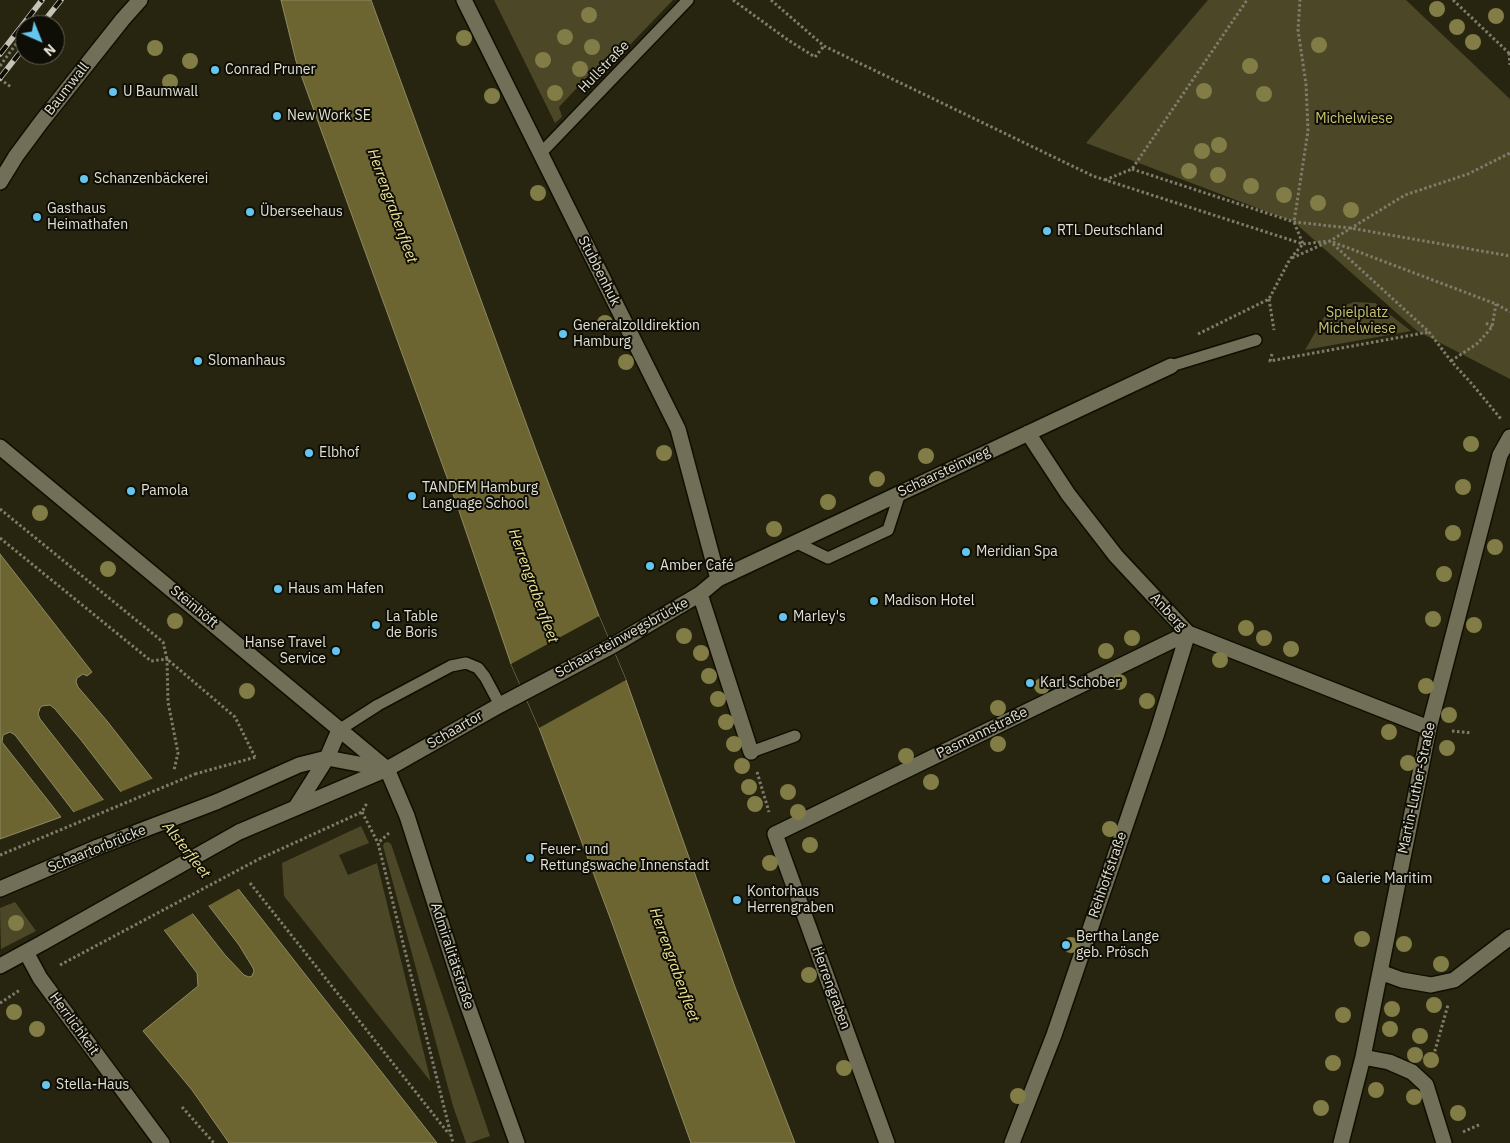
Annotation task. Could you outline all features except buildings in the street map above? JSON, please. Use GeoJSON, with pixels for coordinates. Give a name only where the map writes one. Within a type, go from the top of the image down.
{"type":"FeatureCollection","features":[{"type":"Feature","properties":{"kind":"street","name":"Baumwall"},"geometry":{"type":"LineString","coordinates":[[0,182],[16,156],[42,121],[140,0]]}},
{"type":"Feature","properties":{"kind":"street","name":"Stubbenhuk"},"geometry":{"type":"LineString","coordinates":[[464,0],[678,429],[718,579]]}},
{"type":"Feature","properties":{"kind":"street","name":"Schaarsteinweg"},"geometry":{"type":"LineString","coordinates":[[718,579],[1171,366]]}},
{"type":"Feature","properties":{"kind":"street","name":"Martin-Luther-Straße"},"geometry":{"type":"LineString","coordinates":[[1341,1143],[1363,1057],[1429,728],[1507,430]]}},
{"type":"Feature","properties":{"kind":"street","name":"Anberg"},"geometry":{"type":"LineString","coordinates":[[1028,432],[1068,494],[1116,556],[1188,633],[1429,728]]}},
{"type":"Feature","properties":{"kind":"street","name":"Steinhöft"},"geometry":{"type":"LineString","coordinates":[[0,447],[387,769]]}},
{"type":"Feature","properties":{"kind":"street","name":"Schaarsteinwegsbrücke"},"geometry":{"type":"LineString","coordinates":[[524,692],[612,646],[700,594],[718,579]]}},
{"type":"Feature","properties":{"kind":"street"},"geometry":{"type":"LineString","coordinates":[[700,594],[752,752]]}},
{"type":"Feature","properties":{"kind":"street","name":"Pasmannstraße"},"geometry":{"type":"LineString","coordinates":[[775,834],[1188,633]]}},
{"type":"Feature","properties":{"kind":"street","name":"Rehhoffstraße"},"geometry":{"type":"LineString","coordinates":[[1012,1143],[1054,1035],[1157,733],[1188,633]]}},
{"type":"Feature","properties":{"kind":"street","name":"Schaartor"},"geometry":{"type":"LineString","coordinates":[[26,952],[239,832],[387,769],[524,692]]}},
{"type":"Feature","properties":{"kind":"street"},"geometry":{"type":"LineString","coordinates":[[296,807],[327,758],[339,730]]}},
{"type":"Feature","properties":{"kind":"street"},"geometry":{"type":"LineString","coordinates":[[327,758],[387,769]]}},
{"type":"Feature","properties":{"kind":"street","name":"Schaartorbrücke"},"geometry":{"type":"LineString","coordinates":[[3,888],[98,847],[216,802],[299,765],[327,758]]}},
{"type":"Feature","properties":{"kind":"street","name":"Admiralitätstraße"},"geometry":{"type":"LineString","coordinates":[[387,769],[407,816],[465,998],[517,1143]]}},
{"type":"Feature","properties":{"kind":"street","name":"Herrengraben"},"geometry":{"type":"LineString","coordinates":[[775,834],[887,1143]]}},
{"type":"Feature","properties":{"kind":"street"},"geometry":{"type":"LineString","coordinates":[[1380,972],[1402,980],[1431,985],[1454,980],[1510,938]]}},
{"type":"Feature","properties":{"kind":"street"},"geometry":{"type":"LineString","coordinates":[[0,966],[26,952]]}},
{"type":"Feature","properties":{"kind":"street","name":"Herrlichkeit"},"geometry":{"type":"LineString","coordinates":[[26,952],[40,978],[162,1143]]}},
{"type":"Feature","properties":{"kind":"street"},"geometry":{"type":"LineString","coordinates":[[1363,1057],[1389,1062],[1412,1072],[1426,1085],[1444,1143]]}},
{"type":"Feature","properties":{"kind":"lane","name":"Hullstraße"},"geometry":{"type":"LineString","coordinates":[[540,154],[688,0]]}},
{"type":"Feature","properties":{"kind":"lane"},"geometry":{"type":"LineString","coordinates":[[1171,366],[1256,340]]}},
{"type":"Feature","properties":{"kind":"lane"},"geometry":{"type":"LineString","coordinates":[[795,542],[828,558],[888,530],[900,493]]}},
{"type":"Feature","properties":{"kind":"lane"},"geometry":{"type":"LineString","coordinates":[[339,730],[378,705],[451,666],[466,663],[478,668],[500,705]]}},
{"type":"Feature","properties":{"kind":"lane"},"geometry":{"type":"LineString","coordinates":[[752,752],[795,736]]}},
{"type":"Feature","properties":{"kind":"path"},"geometry":{"type":"LineString","coordinates":[[732,0],[815,57],[824,46]]}},
{"type":"Feature","properties":{"kind":"path"},"geometry":{"type":"LineString","coordinates":[[770,0],[824,46],[1094,176],[1303,244],[1330,242],[1496,304],[1510,312]]}},
{"type":"Feature","properties":{"kind":"path"},"geometry":{"type":"LineString","coordinates":[[1105,180],[1132,169],[1247,0]]}},
{"type":"Feature","properties":{"kind":"path"},"geometry":{"type":"LineString","coordinates":[[1300,0],[1298,30],[1306,84],[1308,131],[1294,222],[1303,244]]}},
{"type":"Feature","properties":{"kind":"path"},"geometry":{"type":"LineString","coordinates":[[1453,0],[1509,53],[1510,66]]}},
{"type":"Feature","properties":{"kind":"path"},"geometry":{"type":"LineString","coordinates":[[0,66],[15,45]]}},
{"type":"Feature","properties":{"kind":"path"},"geometry":{"type":"LineString","coordinates":[[0,79],[11,87]]}},
{"type":"Feature","properties":{"kind":"path"},"geometry":{"type":"LineString","coordinates":[[1290,260],[1330,242],[1405,195],[1468,174],[1510,153]]}},
{"type":"Feature","properties":{"kind":"path"},"geometry":{"type":"LineString","coordinates":[[1132,169],[1294,222],[1350,228],[1510,256]]}},
{"type":"Feature","properties":{"kind":"path"},"geometry":{"type":"LineString","coordinates":[[1330,242],[1429,332],[1507,430]]}},
{"type":"Feature","properties":{"kind":"path"},"geometry":{"type":"LineString","coordinates":[[1196,335],[1269,299],[1290,260],[1303,244]]}},
{"type":"Feature","properties":{"kind":"path"},"geometry":{"type":"LineString","coordinates":[[1450,360],[1478,344],[1492,327],[1496,304]]}},
{"type":"Feature","properties":{"kind":"path"},"geometry":{"type":"LineString","coordinates":[[1486,323],[1492,327]]}},
{"type":"Feature","properties":{"kind":"path"},"geometry":{"type":"LineString","coordinates":[[1270,361],[1429,332]]}},
{"type":"Feature","properties":{"kind":"path"},"geometry":{"type":"LineString","coordinates":[[0,509],[163,642],[167,659],[168,702],[178,752],[174,770]]}},
{"type":"Feature","properties":{"kind":"path"},"geometry":{"type":"LineString","coordinates":[[0,538],[152,661],[167,659],[231,712],[255,757]]}},
{"type":"Feature","properties":{"kind":"path"},"geometry":{"type":"LineString","coordinates":[[752,752],[775,834]]}},
{"type":"Feature","properties":{"kind":"path"},"geometry":{"type":"LineString","coordinates":[[60,966],[259,859],[362,812],[387,769]]}},
{"type":"Feature","properties":{"kind":"path"},"geometry":{"type":"LineString","coordinates":[[0,855],[195,774]]}},
{"type":"Feature","properties":{"kind":"path"},"geometry":{"type":"LineString","coordinates":[[362,812],[378,843],[453,1143]]}},
{"type":"Feature","properties":{"kind":"path"},"geometry":{"type":"LineString","coordinates":[[378,843],[407,816]]}},
{"type":"Feature","properties":{"kind":"path"},"geometry":{"type":"LineString","coordinates":[[250,882],[451,1136]]}},
{"type":"Feature","properties":{"kind":"path"},"geometry":{"type":"LineString","coordinates":[[1426,1085],[1454,980]]}},
{"type":"Feature","properties":{"kind":"path"},"geometry":{"type":"LineString","coordinates":[[0,1003],[20,990]]}},
{"type":"Feature","properties":{"kind":"path"},"geometry":{"type":"LineString","coordinates":[[182,1107],[214,1143]]}},
{"type":"Feature","properties":{"kind":"green space"},"geometry":{"type":"Polygon","coordinates":[[[494,0],[673,0],[601,75],[591,73],[559,107],[562,117],[555,123],[494,0]]]}},
{"type":"Feature","properties":{"kind":"green space","name":"Michelwiese"},"geometry":{"type":"Polygon","coordinates":[[[1208,0],[1406,0],[1510,99],[1510,379],[1417,331],[1294,222],[1086,143],[1208,0]]]}},
{"type":"Feature","properties":{"kind":"green space","name":"Spielplatz Michelwiese"},"geometry":{"type":"Polygon","coordinates":[[[1354,302],[1375,303],[1411,331],[1305,350],[1327,312],[1354,302]]]}},
{"type":"Feature","properties":{"kind":"green space"},"geometry":{"type":"Polygon","coordinates":[[[361,826],[369,843],[339,855],[348,875],[377,863],[431,1082],[284,896],[282,863],[361,826]]]}},
{"type":"Feature","properties":{"kind":"green space"},"geometry":{"type":"Polygon","coordinates":[[[388,842],[391,844],[490,1136],[470,1143],[466,1143],[453,1106],[383,846],[384,843],[388,842]]]}},
{"type":"Feature","properties":{"kind":"green space"},"geometry":{"type":"Polygon","coordinates":[[[15,902],[36,931],[1,949],[0,908],[15,902]]]}},
{"type":"Feature","properties":{"kind":"water","name":"Herrengrabenfleet"},"geometry":{"type":"Polygon","coordinates":[[[281,0],[371,0],[537,453],[599,616],[626,680],[735,987],[795,1143],[691,1143],[539,728],[511,664],[457,505],[296,61],[281,0]]]}},
{"type":"Feature","properties":{"kind":"water","name":"Alsterfleet"},"geometry":{"type":"Polygon","coordinates":[[[0,554],[92,672],[87,676],[83,674],[77,678],[78,687],[107,721],[437,1143],[229,1143],[192,1090],[143,1031],[198,986],[197,973],[15,735],[10,732],[3,735],[2,742],[61,817],[0,839],[0,554]],[[50,705],[42,706],[38,714],[40,719],[225,955],[244,975],[252,976],[253,968],[239,945],[50,705]]]}},
{"type":"Feature","properties":{"kind":"pier"},"geometry":{"type":"Polygon","coordinates":[[[599,616],[626,680],[539,728],[511,664],[599,616]]]}},
{"type":"Feature","properties":{"kind":"pier"},"geometry":{"type":"Polygon","coordinates":[[[154,778],[240,888],[206,907],[118,793],[154,778]]]}},
{"type":"Feature","properties":{"kind":"pier"},"geometry":{"type":"Polygon","coordinates":[[[106,799],[195,912],[162,931],[72,813],[106,799]]]}},
{"type":"Feature","properties":{"kind":"railway"},"geometry":{"type":"LineString","coordinates":[[0,54],[42,0]]}},
{"type":"Feature","properties":{"kind":"railway"},"geometry":{"type":"LineString","coordinates":[[49,15],[61,0]]}},
{"type":"Feature","properties":{"kind":"railway"},"geometry":{"type":"LineString","coordinates":[[0,78],[15,59]]}},
{"type":"Feature","properties":{"kind":"place","name":"Conrad Pruner"},"geometry":{"type":"Point","coordinates":[215,70]}},
{"type":"Feature","properties":{"kind":"place","name":"U Baumwall"},"geometry":{"type":"Point","coordinates":[113,92]}},
{"type":"Feature","properties":{"kind":"place","name":"New Work SE"},"geometry":{"type":"Point","coordinates":[277,116]}},
{"type":"Feature","properties":{"kind":"place","name":"Schanzenbäckerei"},"geometry":{"type":"Point","coordinates":[84,179]}},
{"type":"Feature","properties":{"kind":"place","name":"Überseehaus"},"geometry":{"type":"Point","coordinates":[250,212]}},
{"type":"Feature","properties":{"kind":"place","name":"Gasthaus Heimathafen"},"geometry":{"type":"Point","coordinates":[37,217]}},
{"type":"Feature","properties":{"kind":"place","name":"RTL Deutschland"},"geometry":{"type":"Point","coordinates":[1047,231]}},
{"type":"Feature","properties":{"kind":"place","name":"Generalzolldirektion Hamburg"},"geometry":{"type":"Point","coordinates":[563,334]}},
{"type":"Feature","properties":{"kind":"place","name":"Slomanhaus"},"geometry":{"type":"Point","coordinates":[198,361]}},
{"type":"Feature","properties":{"kind":"place","name":"Elbhof"},"geometry":{"type":"Point","coordinates":[309,453]}},
{"type":"Feature","properties":{"kind":"place","name":"Pamola"},"geometry":{"type":"Point","coordinates":[131,491]}},
{"type":"Feature","properties":{"kind":"place","name":"TANDEM Hamburg Language School"},"geometry":{"type":"Point","coordinates":[412,496]}},
{"type":"Feature","properties":{"kind":"place","name":"Meridian Spa"},"geometry":{"type":"Point","coordinates":[966,552]}},
{"type":"Feature","properties":{"kind":"place","name":"Amber Café"},"geometry":{"type":"Point","coordinates":[650,566]}},
{"type":"Feature","properties":{"kind":"place","name":"Haus am Hafen"},"geometry":{"type":"Point","coordinates":[278,589]}},
{"type":"Feature","properties":{"kind":"place","name":"Madison Hotel"},"geometry":{"type":"Point","coordinates":[874,601]}},
{"type":"Feature","properties":{"kind":"place","name":"Marley's"},"geometry":{"type":"Point","coordinates":[783,617]}},
{"type":"Feature","properties":{"kind":"place","name":"La Table de Boris"},"geometry":{"type":"Point","coordinates":[376,625]}},
{"type":"Feature","properties":{"kind":"place","name":"Hanse Travel Service"},"geometry":{"type":"Point","coordinates":[336,651]}},
{"type":"Feature","properties":{"kind":"place","name":"Karl Schober"},"geometry":{"type":"Point","coordinates":[1030,683]}},
{"type":"Feature","properties":{"kind":"place","name":"Feuer- und Rettungswache Innenstadt"},"geometry":{"type":"Point","coordinates":[530,858]}},
{"type":"Feature","properties":{"kind":"place","name":"Galerie Maritim"},"geometry":{"type":"Point","coordinates":[1326,879]}},
{"type":"Feature","properties":{"kind":"place","name":"Kontorhaus Herrengraben"},"geometry":{"type":"Point","coordinates":[737,900]}},
{"type":"Feature","properties":{"kind":"place","name":"Bertha Lange geb. Prösch"},"geometry":{"type":"Point","coordinates":[1066,945]}},
{"type":"Feature","properties":{"kind":"place","name":"Stella-Haus"},"geometry":{"type":"Point","coordinates":[46,1085]}}]}
